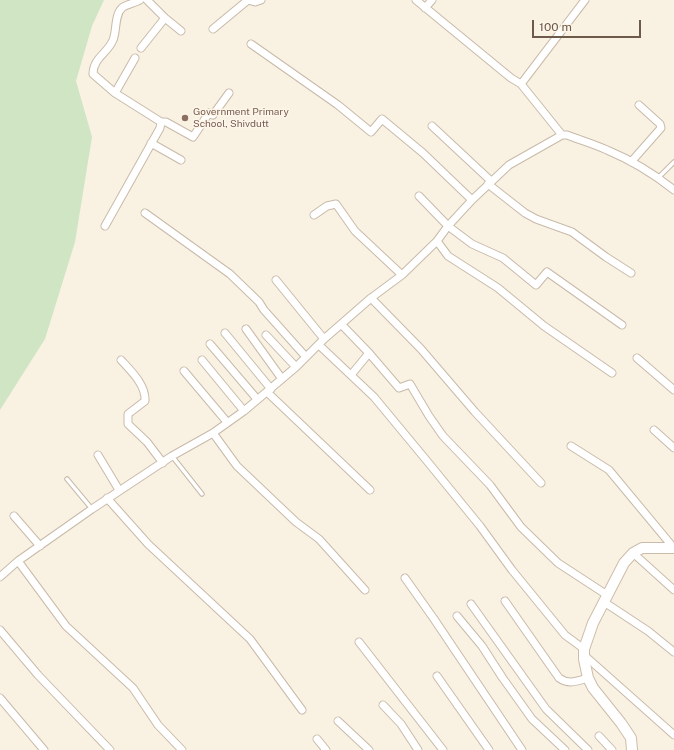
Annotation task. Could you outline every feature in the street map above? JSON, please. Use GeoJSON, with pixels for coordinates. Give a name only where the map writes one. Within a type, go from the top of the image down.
{"type":"FeatureCollection","features":[{"type":"Feature","properties":{"kind":"main road"},"geometry":{"type":"LineString","coordinates":[[632,750],[630,738],[621,723],[593,688],[588,678],[584,652],[593,624],[624,564],[633,553],[642,548],[674,548]]}},
{"type":"Feature","properties":{"kind":"street"},"geometry":{"type":"LineString","coordinates":[[140,0],[123,7],[120,11],[113,40],[94,66],[93,74],[115,93],[161,122],[166,122],[193,138],[209,113],[213,115],[229,93]]}},
{"type":"Feature","properties":{"kind":"street"},"geometry":{"type":"LineString","coordinates":[[147,0],[181,31]]}},
{"type":"Feature","properties":{"kind":"street"},"geometry":{"type":"LineString","coordinates":[[213,29],[248,0],[255,2],[261,0]]}},
{"type":"Feature","properties":{"kind":"street"},"geometry":{"type":"LineString","coordinates":[[416,0],[511,78],[521,84],[562,135]]}},
{"type":"Feature","properties":{"kind":"street"},"geometry":{"type":"LineString","coordinates":[[425,8],[432,0]]}},
{"type":"Feature","properties":{"kind":"street"},"geometry":{"type":"LineString","coordinates":[[521,84],[585,0]]}},
{"type":"Feature","properties":{"kind":"street"},"geometry":{"type":"LineString","coordinates":[[141,48],[165,18]]}},
{"type":"Feature","properties":{"kind":"street"},"geometry":{"type":"LineString","coordinates":[[251,44],[338,105],[371,132],[382,119],[424,153],[472,200]]}},
{"type":"Feature","properties":{"kind":"street"},"geometry":{"type":"LineString","coordinates":[[115,93],[135,58]]}},
{"type":"Feature","properties":{"kind":"street"},"geometry":{"type":"LineString","coordinates":[[631,162],[661,128],[660,124],[639,105]]}},
{"type":"Feature","properties":{"kind":"street"},"geometry":{"type":"LineString","coordinates":[[105,226],[160,128],[161,122]]}},
{"type":"Feature","properties":{"kind":"street"},"geometry":{"type":"LineString","coordinates":[[432,126],[490,183],[525,213],[536,219],[572,232],[631,273]]}},
{"type":"Feature","properties":{"kind":"street"},"geometry":{"type":"LineString","coordinates":[[0,577],[18,561],[107,498],[172,456],[213,432],[244,411],[257,399],[269,391],[341,324],[371,298],[402,275],[437,241],[448,226],[472,200],[509,165],[562,135],[567,135],[608,150],[658,178],[674,190]]}},
{"type":"Feature","properties":{"kind":"street"},"geometry":{"type":"LineString","coordinates":[[151,143],[181,160]]}},
{"type":"Feature","properties":{"kind":"street"},"geometry":{"type":"LineString","coordinates":[[419,196],[448,226],[472,244],[503,258],[536,285],[547,272],[622,325]]}},
{"type":"Feature","properties":{"kind":"street"},"geometry":{"type":"LineString","coordinates":[[314,215],[327,206],[336,204],[355,231],[402,275]]}},
{"type":"Feature","properties":{"kind":"street"},"geometry":{"type":"LineString","coordinates":[[145,213],[230,274],[259,302],[264,310],[306,356]]}},
{"type":"Feature","properties":{"kind":"street"},"geometry":{"type":"LineString","coordinates":[[437,241],[448,256],[498,288],[544,326],[612,373]]}},
{"type":"Feature","properties":{"kind":"street"},"geometry":{"type":"LineString","coordinates":[[276,280],[321,342],[351,375],[374,397],[480,526],[512,570],[565,635],[674,735]]}},
{"type":"Feature","properties":{"kind":"street"},"geometry":{"type":"LineString","coordinates":[[371,298],[421,349],[475,412],[541,483]]}},
{"type":"Feature","properties":{"kind":"street"},"geometry":{"type":"LineString","coordinates":[[341,324],[369,353],[399,388],[410,384],[443,436],[490,485],[527,534],[558,563],[606,598],[674,652]]}},
{"type":"Feature","properties":{"kind":"street"},"geometry":{"type":"LineString","coordinates":[[246,329],[282,379]]}},
{"type":"Feature","properties":{"kind":"street"},"geometry":{"type":"LineString","coordinates":[[225,333],[269,391],[370,490]]}},
{"type":"Feature","properties":{"kind":"street"},"geometry":{"type":"LineString","coordinates":[[266,335],[296,367]]}},
{"type":"Feature","properties":{"kind":"street"},"geometry":{"type":"LineString","coordinates":[[210,344],[257,399]]}},
{"type":"Feature","properties":{"kind":"street"},"geometry":{"type":"LineString","coordinates":[[351,375],[369,353]]}},
{"type":"Feature","properties":{"kind":"street"},"geometry":{"type":"LineString","coordinates":[[637,358],[674,390]]}},
{"type":"Feature","properties":{"kind":"street"},"geometry":{"type":"LineString","coordinates":[[121,360],[134,375],[146,394],[145,401],[128,414],[128,424],[147,442],[163,463]]}},
{"type":"Feature","properties":{"kind":"street"},"geometry":{"type":"LineString","coordinates":[[202,360],[244,411]]}},
{"type":"Feature","properties":{"kind":"street"},"geometry":{"type":"LineString","coordinates":[[184,371],[227,422]]}},
{"type":"Feature","properties":{"kind":"street"},"geometry":{"type":"LineString","coordinates":[[654,430],[674,448]]}},
{"type":"Feature","properties":{"kind":"street"},"geometry":{"type":"LineString","coordinates":[[213,432],[237,466],[296,522],[324,544],[365,590]]}},
{"type":"Feature","properties":{"kind":"street"},"geometry":{"type":"LineString","coordinates":[[571,446],[609,470],[674,548]]}},
{"type":"Feature","properties":{"kind":"street"},"geometry":{"type":"LineString","coordinates":[[98,455],[119,490]]}},
{"type":"Feature","properties":{"kind":"street"},"geometry":{"type":"LineString","coordinates":[[107,498],[148,544],[250,639],[302,710]]}},
{"type":"Feature","properties":{"kind":"street"},"geometry":{"type":"LineString","coordinates":[[14,516],[40,546]]}},
{"type":"Feature","properties":{"kind":"street"},"geometry":{"type":"LineString","coordinates":[[633,553],[674,590]]}},
{"type":"Feature","properties":{"kind":"street"},"geometry":{"type":"LineString","coordinates":[[18,561],[66,626],[133,688],[158,725],[182,750]]}},
{"type":"Feature","properties":{"kind":"street"},"geometry":{"type":"LineString","coordinates":[[404,578],[434,619],[522,750]]}},
{"type":"Feature","properties":{"kind":"street"},"geometry":{"type":"LineString","coordinates":[[505,601],[563,681],[570,683],[588,678]]}},
{"type":"Feature","properties":{"kind":"street"},"geometry":{"type":"LineString","coordinates":[[471,604],[546,709],[557,718],[588,750]]}},
{"type":"Feature","properties":{"kind":"street"},"geometry":{"type":"LineString","coordinates":[[457,616],[482,646],[502,678],[532,719],[566,750]]}},
{"type":"Feature","properties":{"kind":"street"},"geometry":{"type":"LineString","coordinates":[[0,630],[38,676],[110,750]]}},
{"type":"Feature","properties":{"kind":"street"},"geometry":{"type":"LineString","coordinates":[[359,642],[443,750]]}},
{"type":"Feature","properties":{"kind":"street"},"geometry":{"type":"LineString","coordinates":[[437,676],[489,750]]}},
{"type":"Feature","properties":{"kind":"street"},"geometry":{"type":"LineString","coordinates":[[0,698],[44,750]]}},
{"type":"Feature","properties":{"kind":"street"},"geometry":{"type":"LineString","coordinates":[[382,705],[401,724],[418,750]]}},
{"type":"Feature","properties":{"kind":"street"},"geometry":{"type":"LineString","coordinates":[[338,721],[358,738],[369,750]]}},
{"type":"Feature","properties":{"kind":"street"},"geometry":{"type":"LineString","coordinates":[[599,736],[612,750]]}},
{"type":"Feature","properties":{"kind":"street"},"geometry":{"type":"LineString","coordinates":[[317,739],[326,750]]}},
{"type":"Feature","properties":{"kind":"lane"},"geometry":{"type":"LineString","coordinates":[[658,178],[674,162]]}},
{"type":"Feature","properties":{"kind":"lane"},"geometry":{"type":"LineString","coordinates":[[172,456],[202,494]]}},
{"type":"Feature","properties":{"kind":"lane"},"geometry":{"type":"LineString","coordinates":[[67,479],[92,509]]}},
{"type":"Feature","properties":{"kind":"green space"},"geometry":{"type":"Polygon","coordinates":[[[0,0],[104,0],[92,26],[76,81],[92,137],[75,242],[45,339],[0,410],[0,0]]]}},
{"type":"Feature","properties":{"kind":"place","name":"Government Primary School, Shivdutt"},"geometry":{"type":"Point","coordinates":[185,118]}}]}
